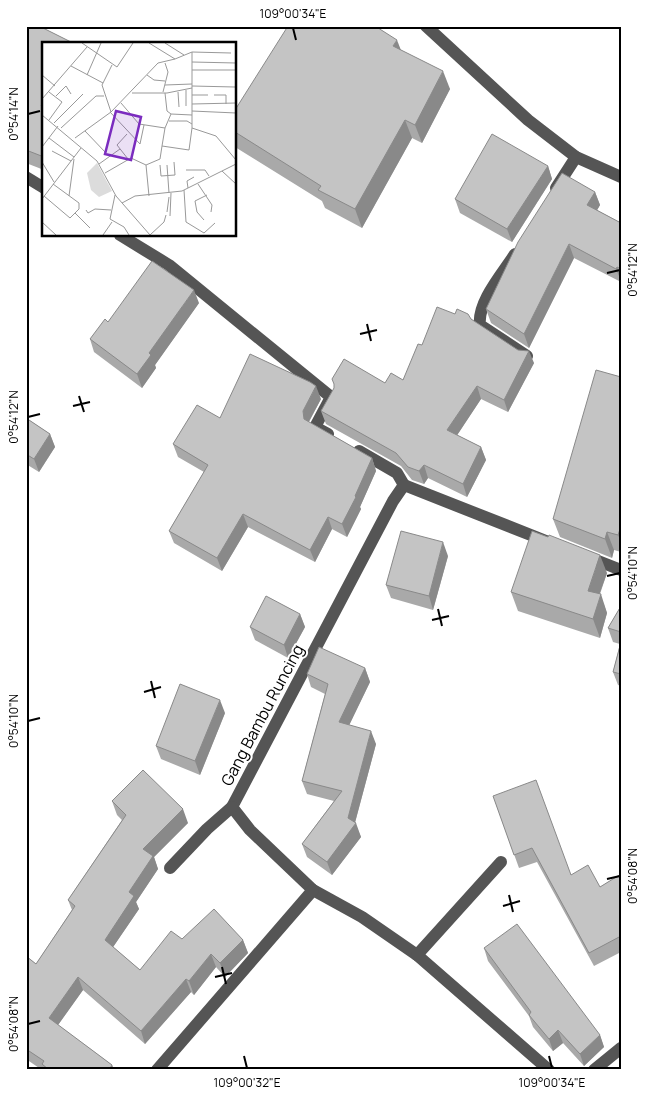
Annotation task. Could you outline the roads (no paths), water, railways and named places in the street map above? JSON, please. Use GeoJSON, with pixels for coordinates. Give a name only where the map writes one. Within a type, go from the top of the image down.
{"type":"FeatureCollection","features":[{"type":"Feature","properties":{"kind":"street"},"geometry":{"type":"LineString","coordinates":[[426,26],[528,120],[576,157],[621,177]]}},
{"type":"Feature","properties":{"kind":"street"},"geometry":{"type":"LineString","coordinates":[[550,198],[576,157]]}},
{"type":"Feature","properties":{"kind":"street"},"geometry":{"type":"LineString","coordinates":[[26,177],[42,187]]}},
{"type":"Feature","properties":{"kind":"street"},"geometry":{"type":"LineString","coordinates":[[122,236],[169,265],[331,397],[315,427],[397,473],[404,485],[562,547]]}},
{"type":"Feature","properties":{"kind":"street"},"geometry":{"type":"LineString","coordinates":[[524,239],[482,305],[479,316],[480,325],[527,356]]}},
{"type":"Feature","properties":{"kind":"street","name":"Gang Bambu Runcing"},"geometry":{"type":"LineString","coordinates":[[404,485],[392,501],[232,807],[250,830],[313,890],[362,917],[417,955],[549,1070]]}},
{"type":"Feature","properties":{"kind":"street"},"geometry":{"type":"LineString","coordinates":[[580,554],[621,570]]}},
{"type":"Feature","properties":{"kind":"street"},"geometry":{"type":"LineString","coordinates":[[170,868],[207,829],[232,807]]}},
{"type":"Feature","properties":{"kind":"street"},"geometry":{"type":"LineString","coordinates":[[417,955],[501,862]]}},
{"type":"Feature","properties":{"kind":"street"},"geometry":{"type":"LineString","coordinates":[[158,1070],[313,890]]}},
{"type":"Feature","properties":{"kind":"street"},"geometry":{"type":"LineString","coordinates":[[594,1070],[621,1048]]}}]}
